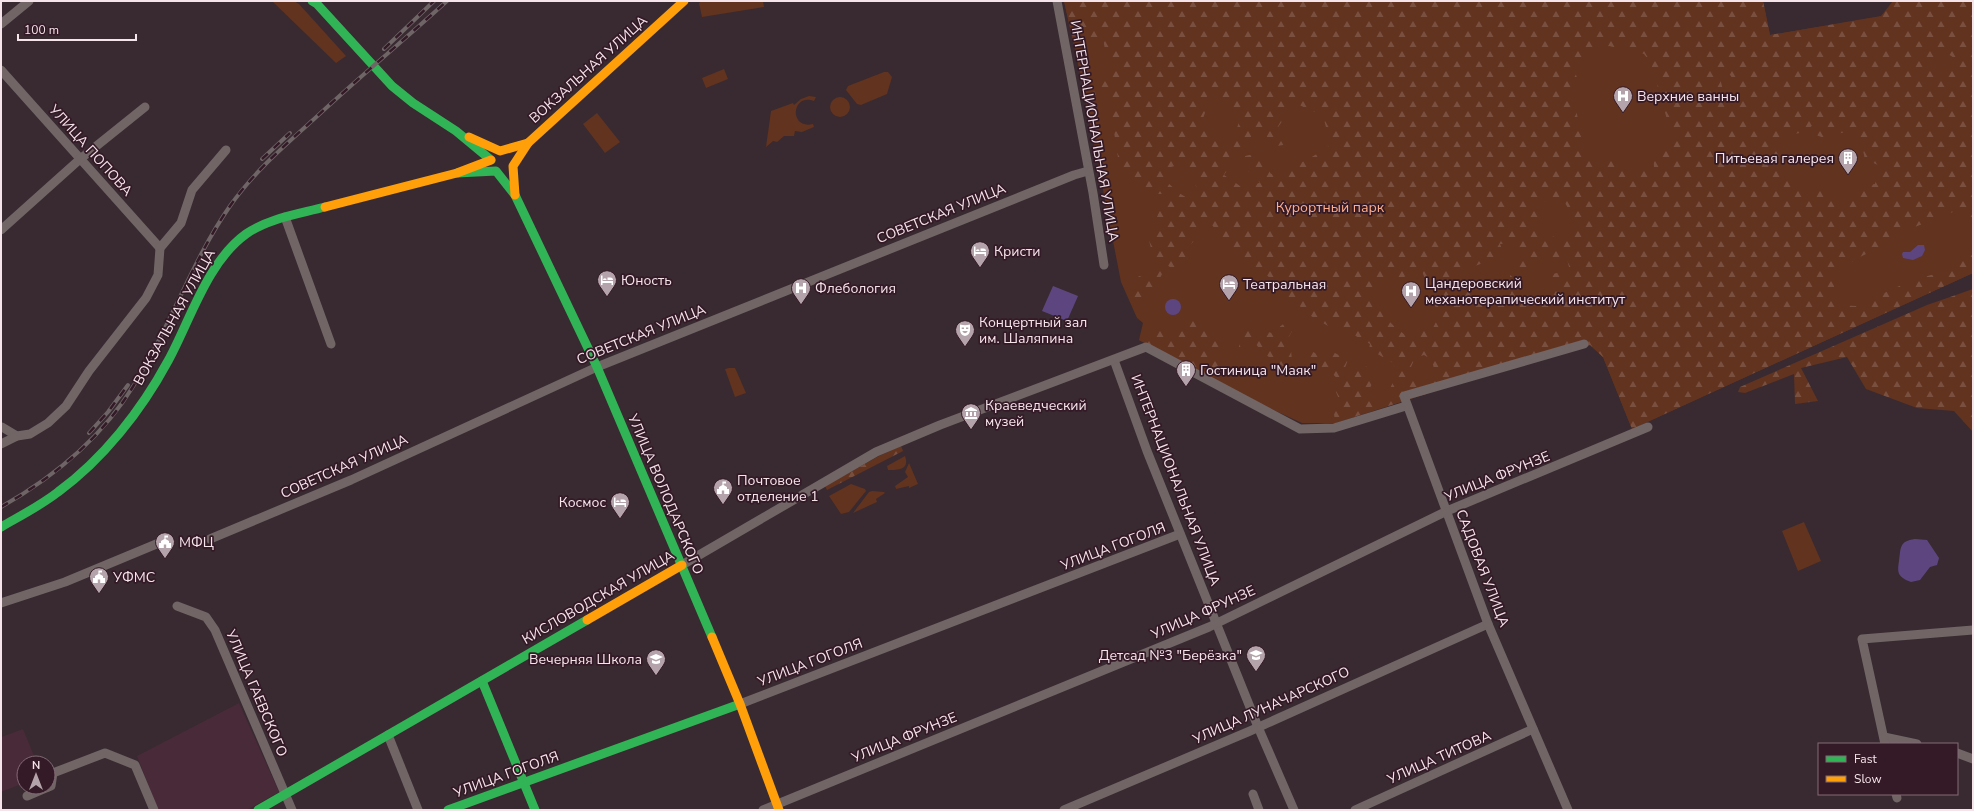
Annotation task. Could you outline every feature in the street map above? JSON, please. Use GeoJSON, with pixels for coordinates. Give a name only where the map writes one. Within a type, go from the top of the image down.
{"type":"FeatureCollection","features":[{"type":"Feature","properties":{"kind":"street"},"geometry":{"type":"LineString","coordinates":[[1,24],[29,1]]}},
{"type":"Feature","properties":{"kind":"street","name":"ВОКЗАЛЬНАЯ УЛИЦА"},"geometry":{"type":"LineString","coordinates":[[528,143],[684,1]]}},
{"type":"Feature","properties":{"kind":"street","name":"ИНТЕРНАЦИОНАЛЬНАЯ УЛИЦА"},"geometry":{"type":"LineString","coordinates":[[1057,1],[1104,265]]}},
{"type":"Feature","properties":{"kind":"street"},"geometry":{"type":"LineString","coordinates":[[315,2],[392,86],[413,103],[456,131],[491,160]]}},
{"type":"Feature","properties":{"kind":"street","name":"УЛИЦА ПОПОВА"},"geometry":{"type":"LineString","coordinates":[[1,70],[79,160],[160,248]]}},
{"type":"Feature","properties":{"kind":"street"},"geometry":{"type":"LineString","coordinates":[[1,230],[79,160],[145,107]]}},
{"type":"Feature","properties":{"kind":"street"},"geometry":{"type":"LineString","coordinates":[[456,131],[500,151],[507,151],[512,156],[515,195]]}},
{"type":"Feature","properties":{"kind":"street"},"geometry":{"type":"LineString","coordinates":[[515,195],[492,166],[491,160],[494,154],[500,151],[528,143]]}},
{"type":"Feature","properties":{"kind":"street"},"geometry":{"type":"LineString","coordinates":[[496,171],[506,173],[513,166],[528,143]]}},
{"type":"Feature","properties":{"kind":"street"},"geometry":{"type":"LineString","coordinates":[[1,427],[2,443],[17,436],[30,434],[48,423],[66,406],[89,371],[146,298],[158,275],[160,248],[181,224],[192,190],[226,150]]}},
{"type":"Feature","properties":{"kind":"street","name":"ВОКЗАЛЬНАЯ УЛИЦА"},"geometry":{"type":"LineString","coordinates":[[1,527],[38,507],[75,478],[98,458],[121,432],[167,363],[211,275],[224,254],[236,240],[248,230],[263,223],[285,217],[457,173],[491,160]]}},
{"type":"Feature","properties":{"kind":"street","name":"ВОКЗАЛЬНАЯ УЛИЦА"},"geometry":{"type":"LineString","coordinates":[[457,173],[496,171]]}},
{"type":"Feature","properties":{"kind":"street","name":"СОВЕТСКАЯ УЛИЦА"},"geometry":{"type":"LineString","coordinates":[[210,538],[351,480],[597,367],[1067,178],[1088,171]]}},
{"type":"Feature","properties":{"kind":"street","name":"УЛИЦА ВОЛОДАРСКОГО"},"geometry":{"type":"LineString","coordinates":[[515,195],[597,367],[740,704],[778,807]]}},
{"type":"Feature","properties":{"kind":"street"},"geometry":{"type":"LineString","coordinates":[[285,217],[331,344]]}},
{"type":"Feature","properties":{"kind":"street"},"geometry":{"type":"LineString","coordinates":[[1406,406],[1404,396],[1584,344]]}},
{"type":"Feature","properties":{"kind":"street","name":"КИСЛОВОДСКАЯ УЛИЦА"},"geometry":{"type":"LineString","coordinates":[[258,810],[876,452],[945,423],[1146,347],[1300,429],[1334,428],[1406,406]]}},
{"type":"Feature","properties":{"kind":"street","name":"ИНТЕРНАЦИОНАЛЬНАЯ УЛИЦА"},"geometry":{"type":"LineString","coordinates":[[1114,360],[1180,534],[1258,727],[1294,810]]}},
{"type":"Feature","properties":{"kind":"street","name":"САДОВАЯ УЛИЦА"},"geometry":{"type":"LineString","coordinates":[[1406,406],[1447,511],[1488,624],[1568,810]]}},
{"type":"Feature","properties":{"kind":"street"},"geometry":{"type":"LineString","coordinates":[[1,427],[17,436]]}},
{"type":"Feature","properties":{"kind":"street","name":"УЛИЦА ФРУНЗЕ"},"geometry":{"type":"LineString","coordinates":[[763,810],[778,807],[1217,623],[1447,511],[1648,427]]}},
{"type":"Feature","properties":{"kind":"street","name":"УЛИЦА ГОГОЛЯ"},"geometry":{"type":"LineString","coordinates":[[448,810],[740,704],[1180,534]]}},
{"type":"Feature","properties":{"kind":"street"},"geometry":{"type":"LineString","coordinates":[[1,602],[65,582],[166,540]]}},
{"type":"Feature","properties":{"kind":"street","name":"УЛИЦА ГАЕВСКОГО"},"geometry":{"type":"LineString","coordinates":[[177,606],[206,617],[215,630],[292,810]]}},
{"type":"Feature","properties":{"kind":"street","name":"УЛИЦА ЛУНАЧАРСКОГО"},"geometry":{"type":"LineString","coordinates":[[1064,810],[1258,727],[1488,624]]}},
{"type":"Feature","properties":{"kind":"street"},"geometry":{"type":"LineString","coordinates":[[1909,743],[1884,740],[1862,639],[1973,630]]}},
{"type":"Feature","properties":{"kind":"street"},"geometry":{"type":"LineString","coordinates":[[482,681],[535,810]]}},
{"type":"Feature","properties":{"kind":"street","name":"УЛИЦА ТИТОВА"},"geometry":{"type":"LineString","coordinates":[[1355,810],[1533,730]]}},
{"type":"Feature","properties":{"kind":"street"},"geometry":{"type":"LineString","coordinates":[[388,735],[418,810]]}},
{"type":"Feature","properties":{"kind":"street"},"geometry":{"type":"LineString","coordinates":[[56,772],[105,753],[136,765],[154,810]]}},
{"type":"Feature","properties":{"kind":"street"},"geometry":{"type":"LineString","coordinates":[[1958,753],[1973,759]]}},
{"type":"Feature","properties":{"kind":"street"},"geometry":{"type":"LineString","coordinates":[[1253,794],[1260,810]]}},
{"type":"Feature","properties":{"kind":"shaded area"},"geometry":{"type":"Polygon","coordinates":[[[1918,245],[1924,245],[1925,250],[1922,256],[1913,260],[1903,258],[1903,252],[1910,252],[1918,245]]]}},
{"type":"Feature","properties":{"kind":"shaded area"},"geometry":{"type":"Polygon","coordinates":[[[1053,286],[1078,296],[1067,321],[1042,311],[1053,286]]]}},
{"type":"Feature","properties":{"kind":"shaded area"},"geometry":{"type":"Polygon","coordinates":[[[1173,299],[1179,301],[1181,307],[1179,313],[1173,315],[1167,313],[1165,307],[1167,301],[1173,299]]]}},
{"type":"Feature","properties":{"kind":"shaded area"},"geometry":{"type":"Polygon","coordinates":[[[1915,539],[1927,540],[1939,558],[1937,565],[1930,567],[1920,580],[1911,582],[1899,574],[1898,565],[1903,543],[1915,539]]]}},
{"type":"Feature","properties":{"kind":"shaded area"},"geometry":{"type":"Polygon","coordinates":[[[239,703],[279,792],[247,810],[158,810],[137,756],[239,703]]]}},
{"type":"Feature","properties":{"kind":"shaded area"},"geometry":{"type":"Polygon","coordinates":[[[23,729],[34,755],[16,755],[16,786],[1,792],[1,737],[23,729]]]}},
{"type":"Feature","properties":{"kind":"green space"},"geometry":{"type":"Polygon","coordinates":[[[272,1],[294,1],[299,4],[346,56],[336,63],[272,1]]]}},
{"type":"Feature","properties":{"kind":"green space"},"geometry":{"type":"Polygon","coordinates":[[[702,1],[763,1],[764,7],[702,17],[699,3],[702,1]]]}},
{"type":"Feature","properties":{"kind":"green space","name":"Курортный парк"},"geometry":{"type":"Polygon","coordinates":[[[1064,1],[1763,1],[1770,35],[1973,1],[1973,273],[1632,429],[1603,357],[1590,345],[1454,385],[1335,423],[1302,423],[1249,399],[1139,340],[1143,323],[1137,318],[1121,282],[1082,82],[1064,1]]]}},
{"type":"Feature","properties":{"kind":"green space","name":"Курортный парк"},"geometry":{"type":"Polygon","coordinates":[[[1064,1],[1763,1],[1770,35],[1881,16],[1893,1],[1973,1],[1973,218],[1953,212],[1897,234],[1876,249],[1856,259],[1833,276],[1836,305],[1856,306],[1908,282],[1941,272],[1973,254],[1973,273],[1632,429],[1603,357],[1590,345],[1454,385],[1335,423],[1334,413],[1341,404],[1336,392],[1338,379],[1327,369],[1306,363],[1301,355],[1304,347],[1328,360],[1333,352],[1348,360],[1344,370],[1355,375],[1361,364],[1373,370],[1376,377],[1367,393],[1383,403],[1397,374],[1393,363],[1369,349],[1370,344],[1338,326],[1335,330],[1311,316],[1304,308],[1288,302],[1276,282],[1221,243],[1213,226],[1205,222],[1203,232],[1188,247],[1187,263],[1176,271],[1167,265],[1149,298],[1133,297],[1135,282],[1139,276],[1151,280],[1154,270],[1149,240],[1165,194],[1148,194],[1121,177],[1108,93],[1089,96],[1090,85],[1109,69],[1103,39],[1072,36],[1064,1]],[[1609,46],[1587,53],[1573,65],[1577,78],[1573,91],[1584,154],[1594,163],[1616,159],[1628,172],[1654,167],[1653,149],[1671,143],[1672,137],[1651,63],[1644,54],[1609,46]],[[1948,54],[1943,56],[1939,55],[1930,62],[1937,70],[1946,68],[1951,70],[1959,61],[1948,54]],[[1724,74],[1720,78],[1725,99],[1732,102],[1736,100],[1736,86],[1729,74],[1724,74]],[[1208,86],[1205,88],[1209,102],[1202,121],[1221,145],[1234,137],[1240,119],[1226,102],[1208,86]],[[1295,103],[1276,130],[1289,144],[1271,147],[1263,127],[1258,127],[1224,175],[1240,186],[1260,183],[1247,170],[1245,156],[1258,153],[1271,174],[1307,160],[1328,147],[1326,127],[1323,116],[1295,103]],[[1813,125],[1804,132],[1786,136],[1782,151],[1781,167],[1795,178],[1800,194],[1826,189],[1833,197],[1851,198],[1856,187],[1875,184],[1880,166],[1865,159],[1858,130],[1836,134],[1827,139],[1816,135],[1813,125]],[[1179,165],[1167,168],[1167,182],[1179,193],[1192,201],[1198,196],[1193,173],[1179,165]],[[1562,198],[1530,204],[1541,215],[1541,234],[1564,239],[1572,228],[1571,222],[1573,216],[1562,198]],[[1515,243],[1500,244],[1506,260],[1486,262],[1461,271],[1463,279],[1469,280],[1475,297],[1484,293],[1498,301],[1511,294],[1510,275],[1518,282],[1520,299],[1540,298],[1550,286],[1551,274],[1570,271],[1567,259],[1536,261],[1527,272],[1515,274],[1507,265],[1521,252],[1515,243]],[[1422,271],[1373,287],[1377,302],[1392,324],[1404,334],[1433,328],[1439,316],[1422,271]],[[1424,355],[1415,358],[1411,367],[1415,375],[1424,378],[1429,376],[1434,369],[1432,360],[1424,355]]]}},
{"type":"Feature","properties":{"kind":"green space"},"geometry":{"type":"Polygon","coordinates":[[[724,69],[728,79],[706,88],[702,78],[724,69]]]}},
{"type":"Feature","properties":{"kind":"green space"},"geometry":{"type":"Polygon","coordinates":[[[884,72],[888,72],[892,77],[887,94],[861,105],[857,104],[846,90],[848,86],[884,72]]]}},
{"type":"Feature","properties":{"kind":"green space"},"geometry":{"type":"Polygon","coordinates":[[[809,96],[816,97],[814,101],[806,100],[801,102],[797,106],[796,112],[800,122],[805,124],[813,124],[814,127],[802,132],[795,131],[794,136],[784,136],[777,142],[773,141],[766,147],[771,111],[793,103],[794,105],[801,99],[809,96]]]}},
{"type":"Feature","properties":{"kind":"green space"},"geometry":{"type":"Polygon","coordinates":[[[840,97],[847,100],[850,107],[847,114],[840,117],[833,114],[830,107],[833,100],[840,97]]]}},
{"type":"Feature","properties":{"kind":"green space"},"geometry":{"type":"Polygon","coordinates":[[[597,113],[620,142],[605,153],[583,124],[597,113]]]}},
{"type":"Feature","properties":{"kind":"green space"},"geometry":{"type":"Polygon","coordinates":[[[1973,289],[1973,432],[1954,411],[1917,408],[1866,389],[1847,357],[1801,368],[1818,401],[1795,404],[1794,374],[1745,393],[1738,392],[1740,387],[1927,305],[1973,289]]]}},
{"type":"Feature","properties":{"kind":"green space"},"geometry":{"type":"Polygon","coordinates":[[[1186,318],[1203,323],[1211,330],[1221,346],[1219,371],[1216,381],[1139,340],[1152,330],[1179,333],[1188,326],[1186,318]]]}},
{"type":"Feature","properties":{"kind":"green space"},"geometry":{"type":"Polygon","coordinates":[[[1298,320],[1284,346],[1291,350],[1292,361],[1284,367],[1263,353],[1255,343],[1239,348],[1239,342],[1232,328],[1261,330],[1272,333],[1287,321],[1298,320]]]}},
{"type":"Feature","properties":{"kind":"green space"},"geometry":{"type":"Polygon","coordinates":[[[735,368],[746,393],[735,397],[725,369],[735,368]]]}},
{"type":"Feature","properties":{"kind":"green space"},"geometry":{"type":"Polygon","coordinates":[[[901,446],[903,451],[827,490],[825,486],[879,456],[901,446]]]}},
{"type":"Feature","properties":{"kind":"green space"},"geometry":{"type":"Polygon","coordinates":[[[905,456],[906,464],[904,467],[888,470],[887,466],[905,456]]]}},
{"type":"Feature","properties":{"kind":"green space"},"geometry":{"type":"Polygon","coordinates":[[[909,463],[918,484],[909,488],[909,486],[896,489],[895,486],[908,477],[905,472],[909,463]]]}},
{"type":"Feature","properties":{"kind":"green space"},"geometry":{"type":"Polygon","coordinates":[[[851,484],[865,489],[866,491],[849,512],[841,514],[829,496],[851,484]]]}},
{"type":"Feature","properties":{"kind":"green space"},"geometry":{"type":"Polygon","coordinates":[[[869,492],[885,493],[876,499],[877,502],[853,513],[869,492]]]}},
{"type":"Feature","properties":{"kind":"green space"},"geometry":{"type":"Polygon","coordinates":[[[1804,522],[1821,561],[1798,571],[1782,531],[1804,522]]]}},
{"type":"Feature","properties":{"kind":"railway"},"geometry":{"type":"LineString","coordinates":[[384,49],[434,1]]}},
{"type":"Feature","properties":{"kind":"railway"},"geometry":{"type":"LineString","coordinates":[[1,507],[40,483],[75,455],[92,439],[121,404],[134,385],[159,341],[192,272],[216,227],[249,182],[269,160],[447,1]]}},
{"type":"Feature","properties":{"kind":"railway"},"geometry":{"type":"LineString","coordinates":[[262,159],[290,133]]}},
{"type":"Feature","properties":{"kind":"railway"},"geometry":{"type":"LineString","coordinates":[[89,433],[108,412],[128,385]]}},
{"type":"Feature","properties":{"kind":"traffic: fast"},"geometry":{"type":"LineString","coordinates":[[312,1],[317,4],[392,86],[413,103],[456,131],[491,160]]}},
{"type":"Feature","properties":{"kind":"traffic: fast"},"geometry":{"type":"LineString","coordinates":[[457,173],[496,171],[515,195],[597,367],[712,637]]}},
{"type":"Feature","properties":{"kind":"traffic: fast"},"geometry":{"type":"LineString","coordinates":[[1,527],[44,502],[75,479],[120,433],[146,398],[157,380],[210,276],[220,260],[232,246],[246,234],[264,224],[284,217],[325,207]]}},
{"type":"Feature","properties":{"kind":"traffic: fast"},"geometry":{"type":"LineString","coordinates":[[258,810],[587,620]]}},
{"type":"Feature","properties":{"kind":"traffic: fast"},"geometry":{"type":"LineString","coordinates":[[482,681],[535,810]]}},
{"type":"Feature","properties":{"kind":"traffic: fast"},"geometry":{"type":"LineString","coordinates":[[448,810],[740,704]]}},
{"type":"Feature","properties":{"kind":"traffic: slow"},"geometry":{"type":"LineString","coordinates":[[515,195],[513,166],[528,143],[684,1]]}},
{"type":"Feature","properties":{"kind":"traffic: slow"},"geometry":{"type":"LineString","coordinates":[[469,137],[500,151],[528,143]]}},
{"type":"Feature","properties":{"kind":"traffic: slow"},"geometry":{"type":"LineString","coordinates":[[325,207],[457,173],[491,160]]}},
{"type":"Feature","properties":{"kind":"traffic: slow"},"geometry":{"type":"LineString","coordinates":[[587,620],[682,565]]}},
{"type":"Feature","properties":{"kind":"traffic: slow"},"geometry":{"type":"LineString","coordinates":[[712,637],[740,704],[779,810]]}},
{"type":"Feature","properties":{"kind":"place","name":"Верхние ванны"},"geometry":{"type":"Point","coordinates":[1623,113]}},
{"type":"Feature","properties":{"kind":"place","name":"Питьевая галерея"},"geometry":{"type":"Point","coordinates":[1848,175]}},
{"type":"Feature","properties":{"kind":"place","name":"Кристи"},"geometry":{"type":"Point","coordinates":[980,268]}},
{"type":"Feature","properties":{"kind":"place","name":"Юность"},"geometry":{"type":"Point","coordinates":[607,297]}},
{"type":"Feature","properties":{"kind":"place","name":"Театральная"},"geometry":{"type":"Point","coordinates":[1229,301]}},
{"type":"Feature","properties":{"kind":"place","name":"Флебология"},"geometry":{"type":"Point","coordinates":[801,305]}},
{"type":"Feature","properties":{"kind":"place","name":"Цандеровский механотерапический институт"},"geometry":{"type":"Point","coordinates":[1411,308]}},
{"type":"Feature","properties":{"kind":"place","name":"Концертный зал им. Шаляпина"},"geometry":{"type":"Point","coordinates":[965,347]}},
{"type":"Feature","properties":{"kind":"place","name":"Гостиница \"Маяк\""},"geometry":{"type":"Point","coordinates":[1186,387]}},
{"type":"Feature","properties":{"kind":"place","name":"Краеведческий музей"},"geometry":{"type":"Point","coordinates":[971,430]}},
{"type":"Feature","properties":{"kind":"place","name":"Почтовое отделение 1"},"geometry":{"type":"Point","coordinates":[723,505]}},
{"type":"Feature","properties":{"kind":"place","name":"Космос"},"geometry":{"type":"Point","coordinates":[620,519]}},
{"type":"Feature","properties":{"kind":"place","name":"МФЦ"},"geometry":{"type":"Point","coordinates":[165,559]}},
{"type":"Feature","properties":{"kind":"place","name":"УФМС"},"geometry":{"type":"Point","coordinates":[99,594]}},
{"type":"Feature","properties":{"kind":"place","name":"Детсад №3 \"Берёзка\""},"geometry":{"type":"Point","coordinates":[1256,672]}},
{"type":"Feature","properties":{"kind":"place","name":"Вечерняя Школа"},"geometry":{"type":"Point","coordinates":[656,676]}}]}
